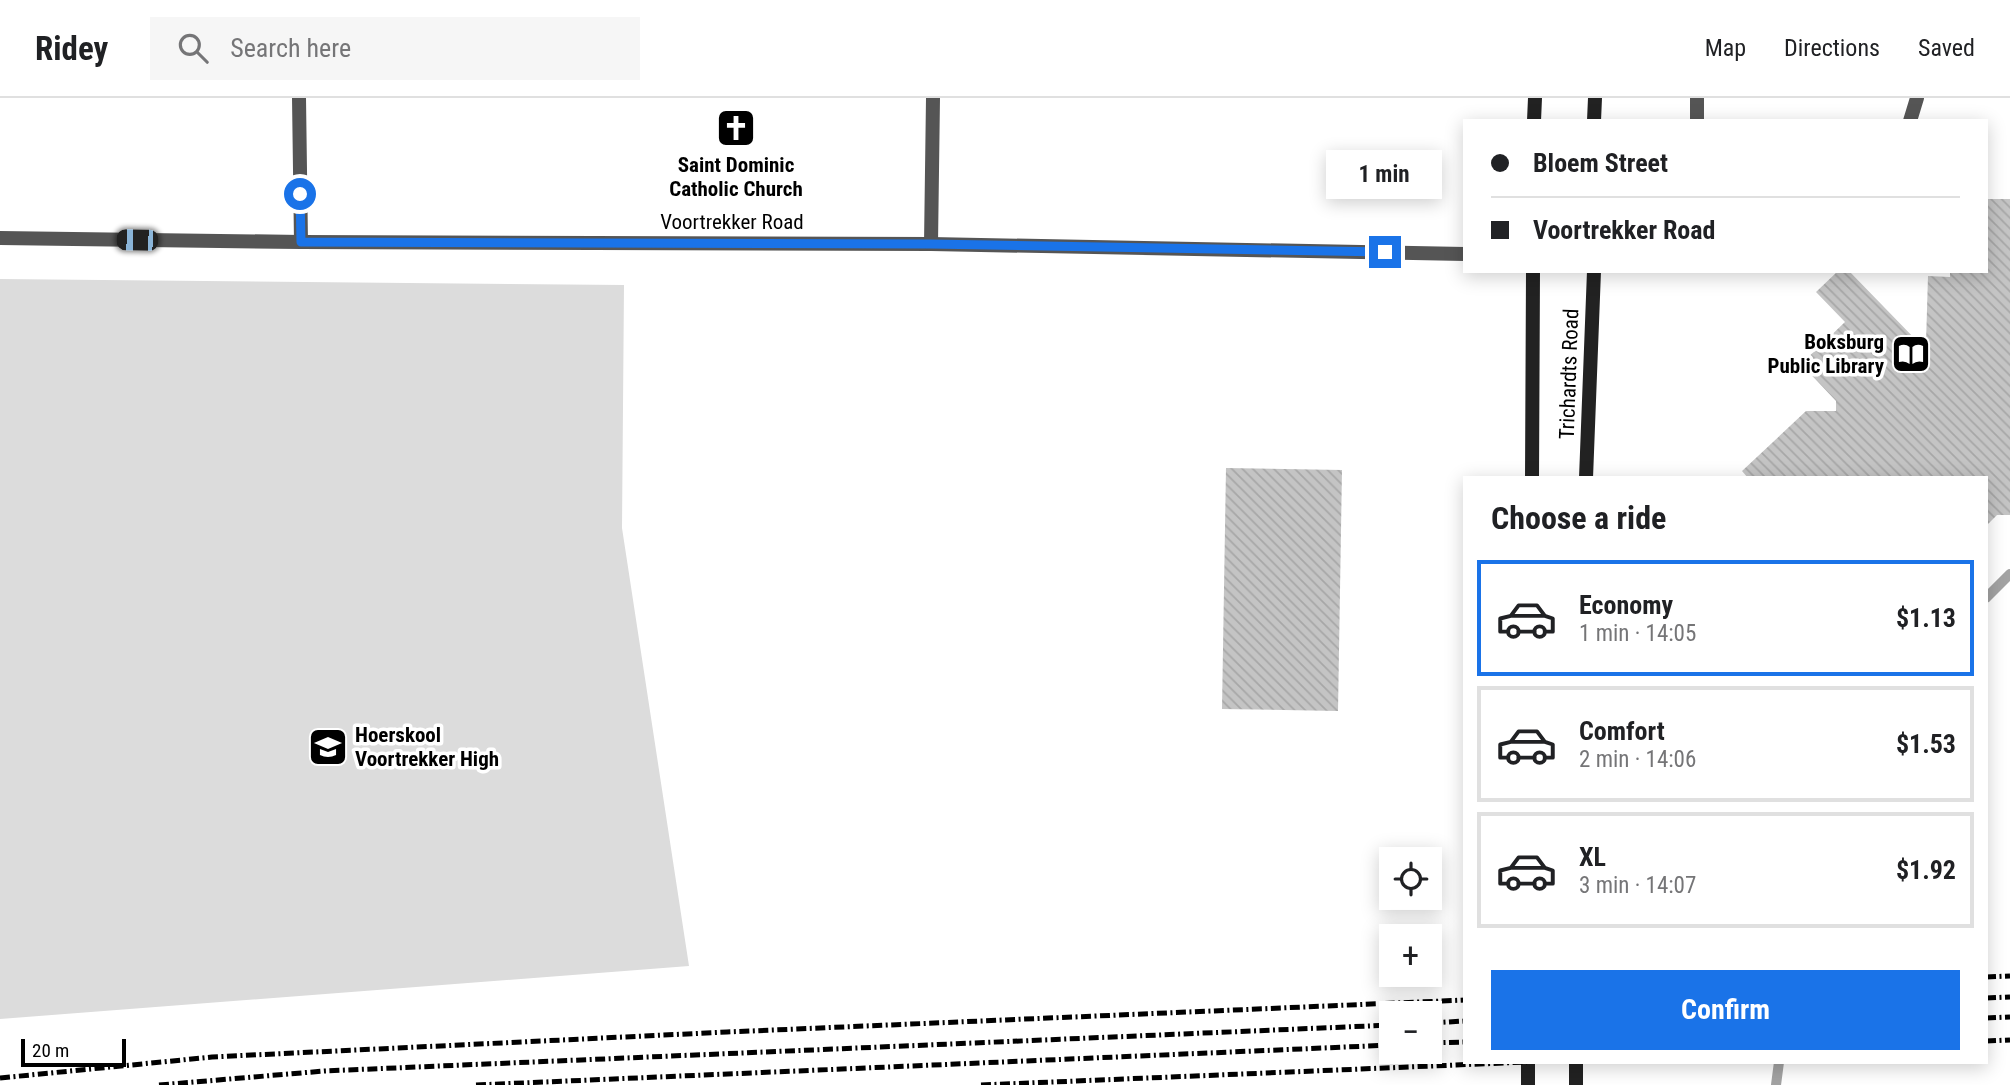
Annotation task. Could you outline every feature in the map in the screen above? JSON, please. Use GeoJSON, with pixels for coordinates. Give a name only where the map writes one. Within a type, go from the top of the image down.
{"type":"FeatureCollection","features":[{"type":"Feature","properties":{"kind":"main road"},"geometry":{"type":"LineString","coordinates":[[1534,119],[1535,98]]}},
{"type":"Feature","properties":{"kind":"main road"},"geometry":{"type":"LineString","coordinates":[[1594,119],[1595,98]]}},
{"type":"Feature","properties":{"kind":"main road","name":"Trichardts Road"},"geometry":{"type":"LineString","coordinates":[[1532,476],[1533,273]]}},
{"type":"Feature","properties":{"kind":"main road","name":"Trichardts Road"},"geometry":{"type":"LineString","coordinates":[[1586,476],[1594,273]]}},
{"type":"Feature","properties":{"kind":"main road"},"geometry":{"type":"LineString","coordinates":[[1528,1064],[1528,1085]]}},
{"type":"Feature","properties":{"kind":"main road"},"geometry":{"type":"LineString","coordinates":[[1576,1064],[1576,1085]]}},
{"type":"Feature","properties":{"kind":"street"},"geometry":{"type":"LineString","coordinates":[[299,98],[301,242]]}},
{"type":"Feature","properties":{"kind":"street"},"geometry":{"type":"LineString","coordinates":[[930,244],[933,98]]}},
{"type":"Feature","properties":{"kind":"street"},"geometry":{"type":"LineString","coordinates":[[1697,98],[1697,119]]}},
{"type":"Feature","properties":{"kind":"street"},"geometry":{"type":"LineString","coordinates":[[1911,119],[1917,98]]}},
{"type":"Feature","properties":{"kind":"street","name":"Voortrekker Road"},"geometry":{"type":"LineString","coordinates":[[0,238],[930,244],[1463,254]]}},
{"type":"Feature","properties":{"kind":"shaded area","name":"Hoerskool Voortrekker High"},"geometry":{"type":"Polygon","coordinates":[[[0,279],[624,285],[622,528],[689,966],[0,1019],[0,279]]]}},
{"type":"Feature","properties":{"kind":"building","name":"Boksburg Public Library"},"geometry":{"type":"Polygon","coordinates":[[[1988,199],[2010,199],[2010,515],[1997,515],[1988,524],[1988,476],[1746,476],[1742,471],[1806,411],[1836,411],[1836,401],[1801,364],[1845,322],[1816,292],[1836,273],[1851,273],[1918,342],[1926,343],[1928,276],[1950,277],[1950,273],[1988,273],[1988,199]]]}},
{"type":"Feature","properties":{"kind":"building"},"geometry":{"type":"Polygon","coordinates":[[[1226,468],[1342,470],[1338,711],[1222,709],[1226,468]]]}},
{"type":"Feature","properties":{"kind":"waterway"},"geometry":{"type":"LineString","coordinates":[[1988,596],[2010,574]]}},
{"type":"Feature","properties":{"kind":"waterway"},"geometry":{"type":"LineString","coordinates":[[1776,1085],[1779,1064]]}},
{"type":"Feature","properties":{"kind":"railway"},"geometry":{"type":"LineString","coordinates":[[1988,977],[2010,976]]}},
{"type":"Feature","properties":{"kind":"railway"},"geometry":{"type":"LineString","coordinates":[[1988,998],[2010,997]]}},
{"type":"Feature","properties":{"kind":"railway"},"geometry":{"type":"LineString","coordinates":[[0,1078],[212,1057],[1463,1000]]}},
{"type":"Feature","properties":{"kind":"railway"},"geometry":{"type":"LineString","coordinates":[[1988,1018],[2010,1017]]}},
{"type":"Feature","properties":{"kind":"railway"},"geometry":{"type":"LineString","coordinates":[[1442,1022],[1463,1021]]}},
{"type":"Feature","properties":{"kind":"railway"},"geometry":{"type":"LineString","coordinates":[[159,1085],[324,1071],[1379,1026]]}},
{"type":"Feature","properties":{"kind":"railway"},"geometry":{"type":"LineString","coordinates":[[1988,1041],[2010,1040]]}},
{"type":"Feature","properties":{"kind":"railway"},"geometry":{"type":"LineString","coordinates":[[1442,1043],[1463,1042]]}},
{"type":"Feature","properties":{"kind":"railway"},"geometry":{"type":"LineString","coordinates":[[476,1085],[1379,1046]]}},
{"type":"Feature","properties":{"kind":"railway"},"geometry":{"type":"LineString","coordinates":[[981,1085],[1480,1064]]}},
{"type":"Feature","properties":{"kind":"place","name":"Saint Dominic Catholic Church"},"geometry":{"type":"Point","coordinates":[736,128]}},
{"type":"Feature","properties":{"kind":"place","name":"Boksburg Public Library"},"geometry":{"type":"Point","coordinates":[1911,354]}},
{"type":"Feature","properties":{"kind":"place","name":"Hoerskool Voortrekker High"},"geometry":{"type":"Point","coordinates":[328,747]}},
{"type":"Feature","properties":{"kind":"route"},"geometry":{"type":"LineString","coordinates":[[300,194],[301,242],[930,244],[1385,252]]}}]}
